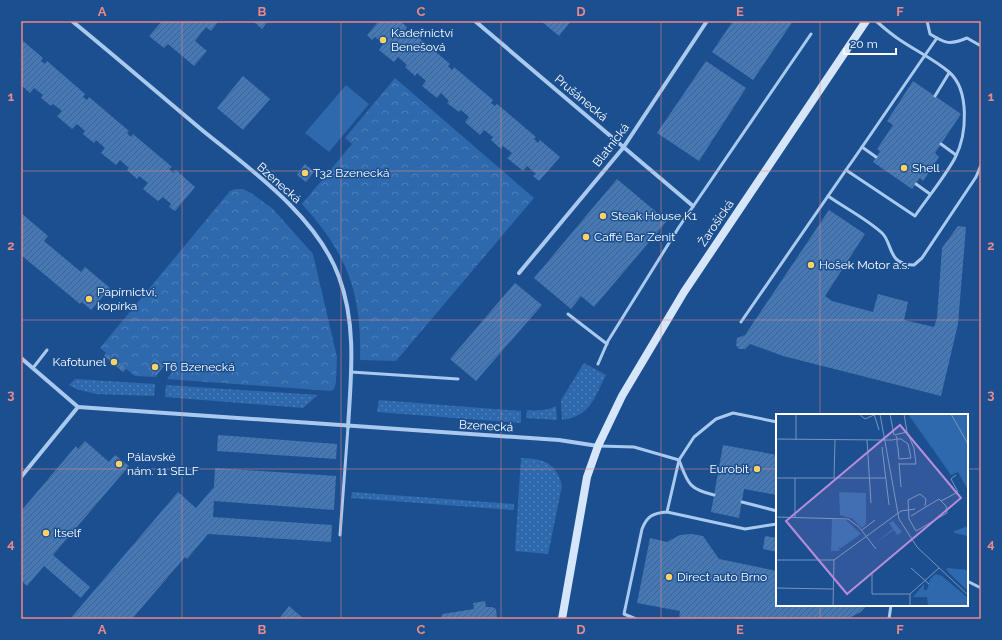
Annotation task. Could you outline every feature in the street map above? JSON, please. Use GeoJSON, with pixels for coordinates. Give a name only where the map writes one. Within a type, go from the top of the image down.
{"type":"FeatureCollection","features":[{"type":"Feature","properties":{"kind":"main road","name":"Žarošická"},"geometry":{"type":"LineString","coordinates":[[562,619],[583,491],[598,446],[622,396],[664,323],[866,21]]}},
{"type":"Feature","properties":{"kind":"street","name":"Bzenecká"},"geometry":{"type":"LineString","coordinates":[[72,21],[246,166],[303,219],[330,256],[339,276],[345,295],[350,320],[351,372],[348,427]]}},
{"type":"Feature","properties":{"kind":"street","name":"Prušánecká"},"geometry":{"type":"LineString","coordinates":[[475,21],[693,206]]}},
{"type":"Feature","properties":{"kind":"street","name":"Blatnická"},"geometry":{"type":"LineString","coordinates":[[519,273],[624,148],[706,21]]}},
{"type":"Feature","properties":{"kind":"street"},"geometry":{"type":"LineString","coordinates":[[21,358],[78,407],[21,478]]}},
{"type":"Feature","properties":{"kind":"street","name":"Bzenecká"},"geometry":{"type":"LineString","coordinates":[[78,407],[348,427],[559,440],[598,446]]}},
{"type":"Feature","properties":{"kind":"lane"},"geometry":{"type":"LineString","coordinates":[[846,170],[915,216],[956,155],[965,113],[959,87],[950,72],[895,37],[876,21]]}},
{"type":"Feature","properties":{"kind":"lane"},"geometry":{"type":"LineString","coordinates":[[927,21],[930,34],[942,42],[953,43],[967,38],[981,46]]}},
{"type":"Feature","properties":{"kind":"lane"},"geometry":{"type":"LineString","coordinates":[[598,364],[607,344],[693,206],[811,34]]}},
{"type":"Feature","properties":{"kind":"lane"},"geometry":{"type":"LineString","coordinates":[[741,322],[937,38]]}},
{"type":"Feature","properties":{"kind":"lane"},"geometry":{"type":"LineString","coordinates":[[934,96],[950,72]]}},
{"type":"Feature","properties":{"kind":"lane"},"geometry":{"type":"LineString","coordinates":[[888,108],[893,111]]}},
{"type":"Feature","properties":{"kind":"lane"},"geometry":{"type":"LineString","coordinates":[[941,144],[956,155]]}},
{"type":"Feature","properties":{"kind":"lane"},"geometry":{"type":"LineString","coordinates":[[862,147],[876,157]]}},
{"type":"Feature","properties":{"kind":"lane"},"geometry":{"type":"LineString","coordinates":[[828,196],[884,234],[891,254],[906,265],[914,265],[922,258],[976,177],[981,165]]}},
{"type":"Feature","properties":{"kind":"lane"},"geometry":{"type":"LineString","coordinates":[[916,184],[930,194]]}},
{"type":"Feature","properties":{"kind":"lane"},"geometry":{"type":"LineString","coordinates":[[568,314],[607,344]]}},
{"type":"Feature","properties":{"kind":"lane"},"geometry":{"type":"LineString","coordinates":[[33,368],[47,350]]}},
{"type":"Feature","properties":{"kind":"lane"},"geometry":{"type":"LineString","coordinates":[[351,372],[458,380]]}},
{"type":"Feature","properties":{"kind":"lane"},"geometry":{"type":"LineString","coordinates":[[667,512],[679,460],[694,437],[723,415],[733,413],[776,422]]}},
{"type":"Feature","properties":{"kind":"lane"},"geometry":{"type":"LineString","coordinates":[[340,535],[348,427]]}},
{"type":"Feature","properties":{"kind":"lane"},"geometry":{"type":"LineString","coordinates":[[598,446],[634,447],[679,460]]}},
{"type":"Feature","properties":{"kind":"lane"},"geometry":{"type":"LineString","coordinates":[[679,460],[687,480],[698,491],[714,495]]}},
{"type":"Feature","properties":{"kind":"lane"},"geometry":{"type":"LineString","coordinates":[[742,502],[776,511]]}},
{"type":"Feature","properties":{"kind":"lane"},"geometry":{"type":"LineString","coordinates":[[636,619],[624,614],[642,529],[645,521],[651,515],[667,512],[746,529],[776,524]]}},
{"type":"Feature","properties":{"kind":"lane"},"geometry":{"type":"LineString","coordinates":[[968,582],[981,588]]}},
{"type":"Feature","properties":{"kind":"lane"},"geometry":{"type":"LineString","coordinates":[[889,619],[891,606]]}},
{"type":"Feature","properties":{"kind":"green space"},"geometry":{"type":"Polygon","coordinates":[[[395,78],[534,198],[396,361],[360,360],[358,314],[349,275],[341,257],[330,240],[302,204],[352,144],[345,138],[395,78]]]}},
{"type":"Feature","properties":{"kind":"green space"},"geometry":{"type":"Polygon","coordinates":[[[346,85],[369,104],[329,152],[305,133],[346,85]]]}},
{"type":"Feature","properties":{"kind":"green space"},"geometry":{"type":"Polygon","coordinates":[[[243,189],[251,193],[272,208],[313,254],[337,357],[336,382],[334,389],[331,391],[167,379],[172,372],[155,358],[147,368],[157,377],[135,376],[100,348],[230,191],[243,189]]]}},
{"type":"Feature","properties":{"kind":"green space"},"geometry":{"type":"Polygon","coordinates":[[[584,363],[606,375],[586,410],[572,418],[562,420],[561,400],[584,363]]]}},
{"type":"Feature","properties":{"kind":"green space"},"geometry":{"type":"Polygon","coordinates":[[[75,379],[155,384],[154,396],[96,394],[76,389],[69,385],[75,379]]]}},
{"type":"Feature","properties":{"kind":"green space"},"geometry":{"type":"Polygon","coordinates":[[[166,385],[318,395],[303,408],[165,397],[166,385]]]}},
{"type":"Feature","properties":{"kind":"green space"},"geometry":{"type":"Polygon","coordinates":[[[379,400],[521,411],[521,423],[377,412],[379,400]]]}},
{"type":"Feature","properties":{"kind":"green space"},"geometry":{"type":"Polygon","coordinates":[[[556,406],[557,420],[526,418],[527,410],[542,410],[556,406]]]}},
{"type":"Feature","properties":{"kind":"green space"},"geometry":{"type":"Polygon","coordinates":[[[521,458],[536,459],[548,463],[556,472],[562,486],[548,554],[515,551],[521,458]]]}},
{"type":"Feature","properties":{"kind":"green space"},"geometry":{"type":"Polygon","coordinates":[[[352,492],[514,504],[514,510],[351,498],[352,492]]]}},
{"type":"Feature","properties":{"kind":"building"},"geometry":{"type":"Polygon","coordinates":[[[162,21],[219,21],[211,31],[206,27],[195,41],[207,51],[194,66],[168,44],[164,48],[149,36],[162,21]]]}},
{"type":"Feature","properties":{"kind":"building"},"geometry":{"type":"Polygon","coordinates":[[[253,21],[268,21],[262,29],[253,21]]]}},
{"type":"Feature","properties":{"kind":"building"},"geometry":{"type":"Polygon","coordinates":[[[379,21],[400,21],[407,27],[405,30],[409,34],[411,31],[450,64],[448,66],[452,70],[454,67],[493,100],[491,103],[495,106],[497,104],[536,137],[534,139],[538,143],[540,140],[560,157],[539,181],[533,176],[536,174],[527,166],[523,171],[507,158],[512,153],[503,146],[501,149],[491,140],[493,137],[484,130],[480,135],[465,122],[469,117],[461,110],[459,112],[447,103],[449,101],[441,93],[437,98],[422,86],[426,81],[417,73],[415,76],[405,67],[407,65],[398,57],[394,62],[379,50],[383,44],[375,37],[372,40],[367,35],[379,21]]]}},
{"type":"Feature","properties":{"kind":"building"},"geometry":{"type":"Polygon","coordinates":[[[541,21],[571,21],[559,36],[541,21]]]}},
{"type":"Feature","properties":{"kind":"building"},"geometry":{"type":"Polygon","coordinates":[[[733,21],[793,21],[753,80],[712,52],[733,21]]]}},
{"type":"Feature","properties":{"kind":"building"},"geometry":{"type":"Polygon","coordinates":[[[23,41],[43,58],[41,61],[45,64],[47,61],[85,94],[83,97],[87,100],[89,97],[129,131],[127,133],[131,137],[133,134],[172,167],[169,169],[173,173],[176,170],[195,187],[175,211],[169,207],[171,204],[163,197],[158,201],[143,189],[148,183],[139,176],[137,179],[127,170],[129,168],[120,160],[116,165],[101,153],[105,148],[96,140],[94,143],[83,134],[85,131],[77,124],[72,129],[57,116],[62,111],[53,104],[51,106],[41,98],[43,95],[34,88],[30,93],[21,85],[21,44],[23,41]]]}},
{"type":"Feature","properties":{"kind":"building"},"geometry":{"type":"Polygon","coordinates":[[[706,61],[746,88],[699,161],[657,133],[706,61]]]}},
{"type":"Feature","properties":{"kind":"building"},"geometry":{"type":"Polygon","coordinates":[[[243,76],[270,99],[243,130],[217,108],[243,76]]]}},
{"type":"Feature","properties":{"kind":"building"},"geometry":{"type":"Polygon","coordinates":[[[913,81],[961,114],[935,153],[939,157],[923,181],[920,178],[912,189],[873,162],[880,151],[877,149],[893,125],[887,121],[913,81]]]}},
{"type":"Feature","properties":{"kind":"building","name":"T32 Bzenecká"},"geometry":{"type":"Polygon","coordinates":[[[305,164],[314,172],[306,182],[297,175],[305,164]]]}},
{"type":"Feature","properties":{"kind":"building"},"geometry":{"type":"Polygon","coordinates":[[[617,179],[667,221],[594,307],[581,296],[571,309],[534,278],[617,179]]]}},
{"type":"Feature","properties":{"kind":"building"},"geometry":{"type":"Polygon","coordinates":[[[829,210],[865,234],[825,296],[832,301],[873,312],[878,294],[908,302],[904,320],[934,327],[937,318],[942,248],[958,226],[966,227],[958,324],[941,396],[783,356],[750,344],[745,349],[739,349],[736,345],[737,338],[745,335],[829,210]]]}},
{"type":"Feature","properties":{"kind":"building"},"geometry":{"type":"Polygon","coordinates":[[[21,213],[48,236],[44,241],[81,272],[85,267],[110,288],[91,310],[82,302],[80,304],[21,255],[21,213]]]}},
{"type":"Feature","properties":{"kind":"building"},"geometry":{"type":"Polygon","coordinates":[[[515,283],[542,305],[476,381],[450,359],[515,283]]]}},
{"type":"Feature","properties":{"kind":"building"},"geometry":{"type":"Polygon","coordinates":[[[106,353],[126,368],[123,372],[104,356],[106,353]]]}},
{"type":"Feature","properties":{"kind":"building","name":"T6 Bzenecká"},"geometry":{"type":"Polygon","coordinates":[[[155,358],[164,366],[156,376],[147,368],[155,358]]]}},
{"type":"Feature","properties":{"kind":"building"},"geometry":{"type":"Polygon","coordinates":[[[218,435],[337,444],[336,459],[217,451],[218,435]]]}},
{"type":"Feature","properties":{"kind":"building","name":"Itself"},"geometry":{"type":"Polygon","coordinates":[[[85,441],[109,462],[115,455],[129,466],[53,555],[90,587],[81,598],[44,566],[27,586],[21,580],[21,511],[76,446],[78,449],[85,441]]]}},
{"type":"Feature","properties":{"kind":"building"},"geometry":{"type":"Polygon","coordinates":[[[723,445],[776,455],[776,495],[744,489],[739,518],[711,512],[723,445]]]}},
{"type":"Feature","properties":{"kind":"building"},"geometry":{"type":"Polygon","coordinates":[[[215,468],[336,476],[334,510],[214,501],[213,517],[332,525],[331,542],[208,534],[187,559],[185,557],[132,619],[70,619],[178,492],[196,508],[214,487],[215,468]]]}},
{"type":"Feature","properties":{"kind":"building"},"geometry":{"type":"Polygon","coordinates":[[[691,534],[703,536],[719,559],[776,571],[776,606],[866,606],[861,612],[847,619],[737,619],[730,617],[729,619],[679,619],[680,611],[637,603],[650,538],[667,542],[680,535],[691,534]]]}},
{"type":"Feature","properties":{"kind":"building"},"geometry":{"type":"Polygon","coordinates":[[[765,536],[776,538],[776,552],[763,549],[765,536]]]}},
{"type":"Feature","properties":{"kind":"building"},"geometry":{"type":"Polygon","coordinates":[[[485,601],[486,607],[496,609],[497,619],[440,619],[443,614],[474,609],[473,603],[485,601]]]}},
{"type":"Feature","properties":{"kind":"building"},"geometry":{"type":"Polygon","coordinates":[[[289,606],[304,619],[279,619],[289,606]]]}},
{"type":"Feature","properties":{"kind":"place","name":"Kadeřnictví Benešová"},"geometry":{"type":"Point","coordinates":[383,40]}},
{"type":"Feature","properties":{"kind":"place","name":"Shell"},"geometry":{"type":"Point","coordinates":[904,168]}},
{"type":"Feature","properties":{"kind":"place","name":"T32 Bzenecká"},"geometry":{"type":"Point","coordinates":[305,173]}},
{"type":"Feature","properties":{"kind":"place","name":"Steak House K1"},"geometry":{"type":"Point","coordinates":[603,216]}},
{"type":"Feature","properties":{"kind":"place","name":"Caffé Bar Zenit"},"geometry":{"type":"Point","coordinates":[586,237]}},
{"type":"Feature","properties":{"kind":"place","name":"Hošek Motor a.s."},"geometry":{"type":"Point","coordinates":[811,265]}},
{"type":"Feature","properties":{"kind":"place","name":"Papírnictví, kopírka"},"geometry":{"type":"Point","coordinates":[89,299]}},
{"type":"Feature","properties":{"kind":"place","name":"Kafotunel"},"geometry":{"type":"Point","coordinates":[114,362]}},
{"type":"Feature","properties":{"kind":"place","name":"T6 Bzenecká"},"geometry":{"type":"Point","coordinates":[155,367]}},
{"type":"Feature","properties":{"kind":"place","name":"Pálavské nám. 11 SELF"},"geometry":{"type":"Point","coordinates":[119,464]}},
{"type":"Feature","properties":{"kind":"place","name":"Eurobit"},"geometry":{"type":"Point","coordinates":[757,469]}},
{"type":"Feature","properties":{"kind":"place","name":"Itself"},"geometry":{"type":"Point","coordinates":[46,533]}},
{"type":"Feature","properties":{"kind":"place","name":"Direct auto Brno"},"geometry":{"type":"Point","coordinates":[669,577]}}]}
